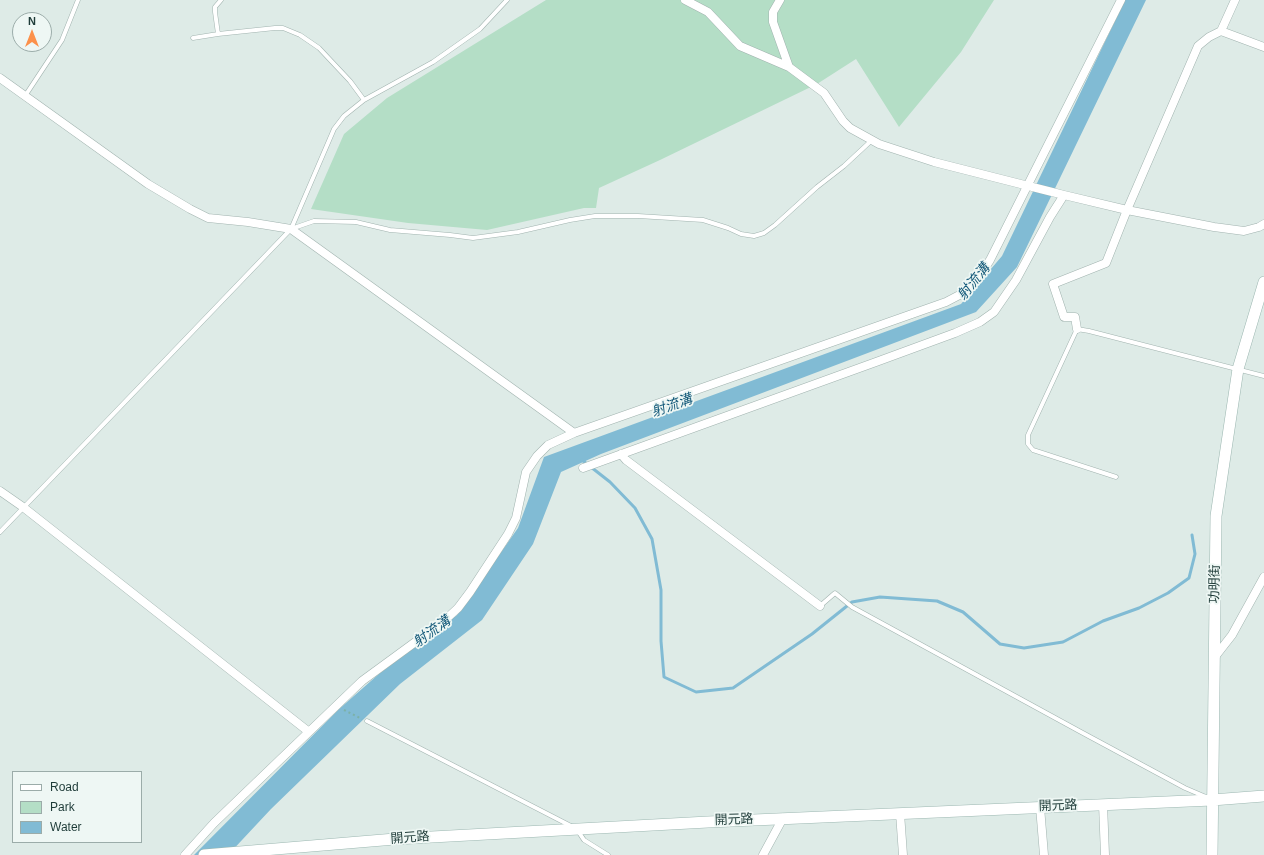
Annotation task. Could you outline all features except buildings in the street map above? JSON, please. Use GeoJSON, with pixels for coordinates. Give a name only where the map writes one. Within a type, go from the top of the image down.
{"type":"FeatureCollection","features":[{"type":"Feature","properties":{"kind":"main road","name":"功明街"},"geometry":{"type":"LineString","coordinates":[[1212,855],[1216,516],[1221,472],[1238,369],[1264,282]]}},
{"type":"Feature","properties":{"kind":"main road","name":"開元路"},"geometry":{"type":"LineString","coordinates":[[204,855],[395,839],[784,818],[1212,800],[1264,796]]}},
{"type":"Feature","properties":{"kind":"street"},"geometry":{"type":"LineString","coordinates":[[685,0],[708,12],[740,46],[789,67],[824,93],[843,121],[850,128],[880,144],[934,162],[1127,210],[1214,227],[1244,231],[1264,224]]}},
{"type":"Feature","properties":{"kind":"street"},"geometry":{"type":"LineString","coordinates":[[780,0],[773,12],[773,22],[789,67]]}},
{"type":"Feature","properties":{"kind":"street"},"geometry":{"type":"LineString","coordinates":[[185,855],[214,823],[362,682],[444,622],[458,608],[508,534],[516,518],[526,472],[537,456],[548,445],[574,434],[946,302],[967,291],[977,280],[990,260],[1030,186],[1121,0]]}},
{"type":"Feature","properties":{"kind":"street"},"geometry":{"type":"LineString","coordinates":[[1077,329],[1075,316],[1064,317],[1053,284],[1106,262],[1198,46],[1221,31],[1235,0]]}},
{"type":"Feature","properties":{"kind":"street"},"geometry":{"type":"LineString","coordinates":[[1221,31],[1264,47]]}},
{"type":"Feature","properties":{"kind":"street"},"geometry":{"type":"LineString","coordinates":[[0,78],[148,184],[190,209],[208,218],[248,222],[291,229],[574,434]]}},
{"type":"Feature","properties":{"kind":"street"},"geometry":{"type":"LineString","coordinates":[[584,467],[955,333],[980,322],[994,312],[1016,280],[1061,194]]}},
{"type":"Feature","properties":{"kind":"street"},"geometry":{"type":"LineString","coordinates":[[621,454],[626,460],[820,606]]}},
{"type":"Feature","properties":{"kind":"street"},"geometry":{"type":"LineString","coordinates":[[0,491],[23,507],[309,732]]}},
{"type":"Feature","properties":{"kind":"street"},"geometry":{"type":"LineString","coordinates":[[1214,658],[1232,635],[1264,577]]}},
{"type":"Feature","properties":{"kind":"street"},"geometry":{"type":"LineString","coordinates":[[1103,804],[1105,855]]}},
{"type":"Feature","properties":{"kind":"street"},"geometry":{"type":"LineString","coordinates":[[1040,807],[1044,855]]}},
{"type":"Feature","properties":{"kind":"street"},"geometry":{"type":"LineString","coordinates":[[900,813],[903,855]]}},
{"type":"Feature","properties":{"kind":"street"},"geometry":{"type":"LineString","coordinates":[[763,855],[784,818]]}},
{"type":"Feature","properties":{"kind":"lane"},"geometry":{"type":"LineString","coordinates":[[25,96],[62,40],[78,0]]}},
{"type":"Feature","properties":{"kind":"lane"},"geometry":{"type":"LineString","coordinates":[[218,34],[215,7],[221,0]]}},
{"type":"Feature","properties":{"kind":"lane"},"geometry":{"type":"LineString","coordinates":[[0,532],[291,229],[334,128],[344,116],[364,100],[433,62],[480,29],[507,0]]}},
{"type":"Feature","properties":{"kind":"lane"},"geometry":{"type":"LineString","coordinates":[[193,38],[218,34],[283,28],[300,35],[319,48],[350,81],[364,100]]}},
{"type":"Feature","properties":{"kind":"lane"},"geometry":{"type":"LineString","coordinates":[[291,229],[314,221],[356,222],[390,230],[473,238],[518,232],[595,216],[638,216],[703,220],[741,234],[754,236],[764,233],[775,225],[872,140]]}},
{"type":"Feature","properties":{"kind":"lane"},"geometry":{"type":"LineString","coordinates":[[1116,477],[1033,450],[1028,444],[1028,435],[1077,329],[1264,376]]}},
{"type":"Feature","properties":{"kind":"lane"},"geometry":{"type":"LineString","coordinates":[[820,606],[835,593],[852,607],[1185,788],[1212,800]]}},
{"type":"Feature","properties":{"kind":"lane"},"geometry":{"type":"LineString","coordinates":[[367,721],[576,829],[584,840],[608,855]]}},
{"type":"Feature","properties":{"kind":"path"},"geometry":{"type":"LineString","coordinates":[[336,706],[367,721]]}},
{"type":"Feature","properties":{"kind":"green space"},"geometry":{"type":"Polygon","coordinates":[[[546,0],[994,0],[961,52],[899,127],[856,59],[817,84],[599,188],[596,208],[584,208],[487,230],[408,223],[311,209],[344,134],[387,98],[546,0]]]}},
{"type":"Feature","properties":{"kind":"water"},"geometry":{"type":"Polygon","coordinates":[[[1125,0],[1146,0],[1017,267],[976,312],[601,454],[561,472],[533,544],[482,620],[400,684],[271,809],[228,855],[194,855],[338,710],[380,673],[457,615],[518,528],[544,457],[961,304],[1002,256],[1125,0]]]}},
{"type":"Feature","properties":{"kind":"waterway"},"geometry":{"type":"LineString","coordinates":[[582,460],[610,482],[635,508],[652,539],[661,590],[661,641],[664,677],[696,692],[733,688],[812,634],[852,602],[880,597],[937,601],[963,612],[1000,644],[1024,648],[1063,642],[1103,621],[1139,608],[1168,593],[1189,578],[1195,554],[1192,535]]}},
{"type":"Feature","properties":{"kind":"water label","name":"射流溝"},"geometry":{"type":"Point","coordinates":[974,282]}},
{"type":"Feature","properties":{"kind":"water label","name":"射流溝"},"geometry":{"type":"Point","coordinates":[672,406]}},
{"type":"Feature","properties":{"kind":"water label","name":"射流溝"},"geometry":{"type":"Point","coordinates":[432,632]}}]}
